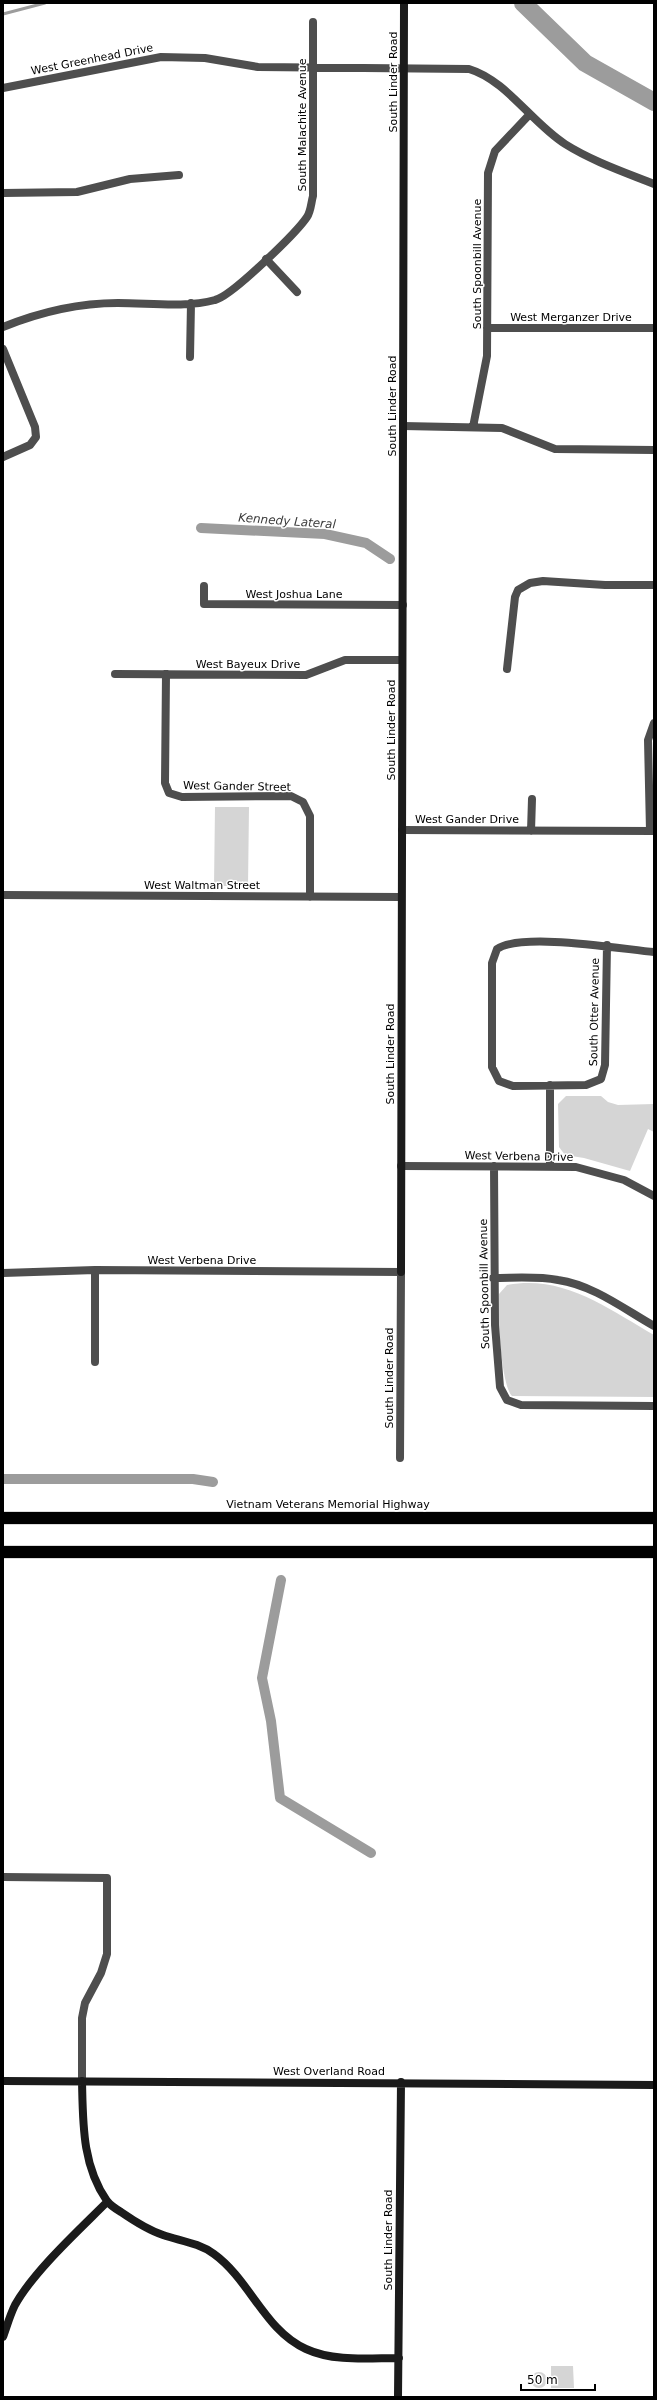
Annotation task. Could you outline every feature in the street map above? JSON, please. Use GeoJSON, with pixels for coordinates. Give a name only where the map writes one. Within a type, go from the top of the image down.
{"type":"FeatureCollection","features":[{"type":"Feature","properties":{"kind":"highway","name":"Vietnam Veterans Memorial Highway"},"geometry":{"type":"LineString","coordinates":[[3,1518],[654,1518]]}},
{"type":"Feature","properties":{"kind":"highway"},"geometry":{"type":"LineString","coordinates":[[3,1552],[654,1552]]}},
{"type":"Feature","properties":{"kind":"street","name":"South Linder Road"},"geometry":{"type":"LineString","coordinates":[[400,1458],[404,3]]}},
{"type":"Feature","properties":{"kind":"street","name":"South Malachite Avenue"},"geometry":{"type":"LineString","coordinates":[[191,303],[217,300],[231,291],[298,230],[308,215],[312,196],[313,22]]}},
{"type":"Feature","properties":{"kind":"street","name":"West Greenhead Drive"},"geometry":{"type":"LineString","coordinates":[[3,88],[161,57],[205,58],[258,67],[457,68],[480,72],[490,78],[529,114],[565,144],[596,160],[654,184]]}},
{"type":"Feature","properties":{"kind":"street","name":"South Spoonbill Avenue"},"geometry":{"type":"LineString","coordinates":[[473,427],[485,367],[487,328],[488,173],[495,151],[529,114]]}},
{"type":"Feature","properties":{"kind":"street"},"geometry":{"type":"LineString","coordinates":[[3,193],[77,192],[130,179],[179,175]]}},
{"type":"Feature","properties":{"kind":"street"},"geometry":{"type":"LineString","coordinates":[[266,259],[297,292]]}},
{"type":"Feature","properties":{"kind":"street"},"geometry":{"type":"LineString","coordinates":[[3,327],[43,312],[82,305],[191,303],[190,357]]}},
{"type":"Feature","properties":{"kind":"street","name":"West Merganzer Drive"},"geometry":{"type":"LineString","coordinates":[[487,328],[654,328]]}},
{"type":"Feature","properties":{"kind":"street"},"geometry":{"type":"LineString","coordinates":[[3,349],[34,427],[36,436],[30,445],[3,457]]}},
{"type":"Feature","properties":{"kind":"street"},"geometry":{"type":"LineString","coordinates":[[403,426],[502,428],[555,449],[654,450]]}},
{"type":"Feature","properties":{"kind":"street"},"geometry":{"type":"LineString","coordinates":[[506,669],[513,604],[518,590],[530,583],[543,581],[605,585],[654,585]]}},
{"type":"Feature","properties":{"kind":"street","name":"West Joshua Lane"},"geometry":{"type":"LineString","coordinates":[[204,586],[204,604],[402,605]]}},
{"type":"Feature","properties":{"kind":"street","name":"West Bayeux Drive"},"geometry":{"type":"LineString","coordinates":[[115,674],[306,675],[345,660],[402,660]]}},
{"type":"Feature","properties":{"kind":"street","name":"West Gander Street"},"geometry":{"type":"LineString","coordinates":[[166,674],[165,783],[170,793],[182,797],[291,796],[304,802],[310,816],[310,897]]}},
{"type":"Feature","properties":{"kind":"street"},"geometry":{"type":"LineString","coordinates":[[652,831],[648,740],[654,723]]}},
{"type":"Feature","properties":{"kind":"street","name":"West Gander Drive"},"geometry":{"type":"LineString","coordinates":[[531,830],[532,799]]}},
{"type":"Feature","properties":{"kind":"street","name":"West Gander Drive"},"geometry":{"type":"LineString","coordinates":[[402,830],[652,831]]}},
{"type":"Feature","properties":{"kind":"street","name":"West Waltman Street"},"geometry":{"type":"LineString","coordinates":[[3,895],[402,898]]}},
{"type":"Feature","properties":{"kind":"street"},"geometry":{"type":"LineString","coordinates":[[550,1166],[550,1085],[513,1086],[499,1081],[492,1067],[492,963],[497,949],[510,943],[607,945],[654,952]]}},
{"type":"Feature","properties":{"kind":"street","name":"South Otter Avenue"},"geometry":{"type":"LineString","coordinates":[[550,1085],[586,1085],[601,1079],[605,1065],[607,945]]}},
{"type":"Feature","properties":{"kind":"street","name":"West Verbena Drive"},"geometry":{"type":"LineString","coordinates":[[401,1166],[576,1167],[624,1180],[654,1196]]}},
{"type":"Feature","properties":{"kind":"street","name":"South Spoonbill Avenue"},"geometry":{"type":"LineString","coordinates":[[494,1166],[493,1278],[495,1325],[500,1387],[507,1400],[520,1405],[654,1406]]}},
{"type":"Feature","properties":{"kind":"street"},"geometry":{"type":"LineString","coordinates":[[95,1270],[95,1362]]}},
{"type":"Feature","properties":{"kind":"street","name":"West Verbena Drive"},"geometry":{"type":"LineString","coordinates":[[3,1273],[95,1270],[401,1272]]}},
{"type":"Feature","properties":{"kind":"street"},"geometry":{"type":"LineString","coordinates":[[493,1278],[542,1278],[572,1283],[599,1294],[654,1326]]}},
{"type":"Feature","properties":{"kind":"street"},"geometry":{"type":"LineString","coordinates":[[3,1878],[107,1878],[108,1954],[102,1973],[84,2003],[82,2018],[84,2140],[93,2177],[107,2202],[133,2221],[163,2235],[192,2243],[213,2253],[229,2266],[280,2333],[306,2349],[340,2358],[399,2358]]}},
{"type":"Feature","properties":{"kind":"street","name":"West Overland Road"},"geometry":{"type":"LineString","coordinates":[[3,2081],[654,2084]]}},
{"type":"Feature","properties":{"kind":"street","name":"South Linder Road"},"geometry":{"type":"LineString","coordinates":[[398,2397],[400,2082]]}},
{"type":"Feature","properties":{"kind":"street"},"geometry":{"type":"LineString","coordinates":[[3,2337],[14,2306],[26,2287],[73,2235],[107,2202]]}},
{"type":"Feature","properties":{"kind":"shaded area"},"geometry":{"type":"Polygon","coordinates":[[[215,807],[249,807],[248,886],[214,886],[215,807]]]}},
{"type":"Feature","properties":{"kind":"shaded area"},"geometry":{"type":"Polygon","coordinates":[[[566,1096],[601,1096],[608,1102],[618,1105],[654,1104],[654,1132],[648,1129],[630,1171],[584,1158],[565,1155],[559,1147],[558,1104],[566,1096]]]}},
{"type":"Feature","properties":{"kind":"shaded area"},"geometry":{"type":"Polygon","coordinates":[[[528,1283],[566,1289],[585,1296],[654,1335],[654,1397],[512,1396],[505,1378],[499,1316],[499,1294],[507,1285],[528,1283]]]}},
{"type":"Feature","properties":{"kind":"shaded area"},"geometry":{"type":"Polygon","coordinates":[[[551,2366],[573,2366],[574,2388],[551,2388],[551,2366]]]}},
{"type":"Feature","properties":{"kind":"shaded area"},"geometry":{"type":"Polygon","coordinates":[[[536,2372],[542,2372],[547,2377],[545,2386],[542,2388],[536,2388],[531,2383],[531,2377],[536,2372]]]}},
{"type":"Feature","properties":{"kind":"waterway"},"geometry":{"type":"LineString","coordinates":[[3,14],[45,3]]}},
{"type":"Feature","properties":{"kind":"waterway"},"geometry":{"type":"LineString","coordinates":[[523,3],[585,63],[654,102]]}},
{"type":"Feature","properties":{"kind":"waterway","name":"Kennedy Lateral"},"geometry":{"type":"LineString","coordinates":[[201,528],[325,534],[366,543],[390,559]]}},
{"type":"Feature","properties":{"kind":"waterway"},"geometry":{"type":"LineString","coordinates":[[3,1479],[193,1479],[213,1482]]}},
{"type":"Feature","properties":{"kind":"waterway"},"geometry":{"type":"LineString","coordinates":[[281,1580],[262,1678],[271,1721],[280,1798],[371,1853]]}}]}
